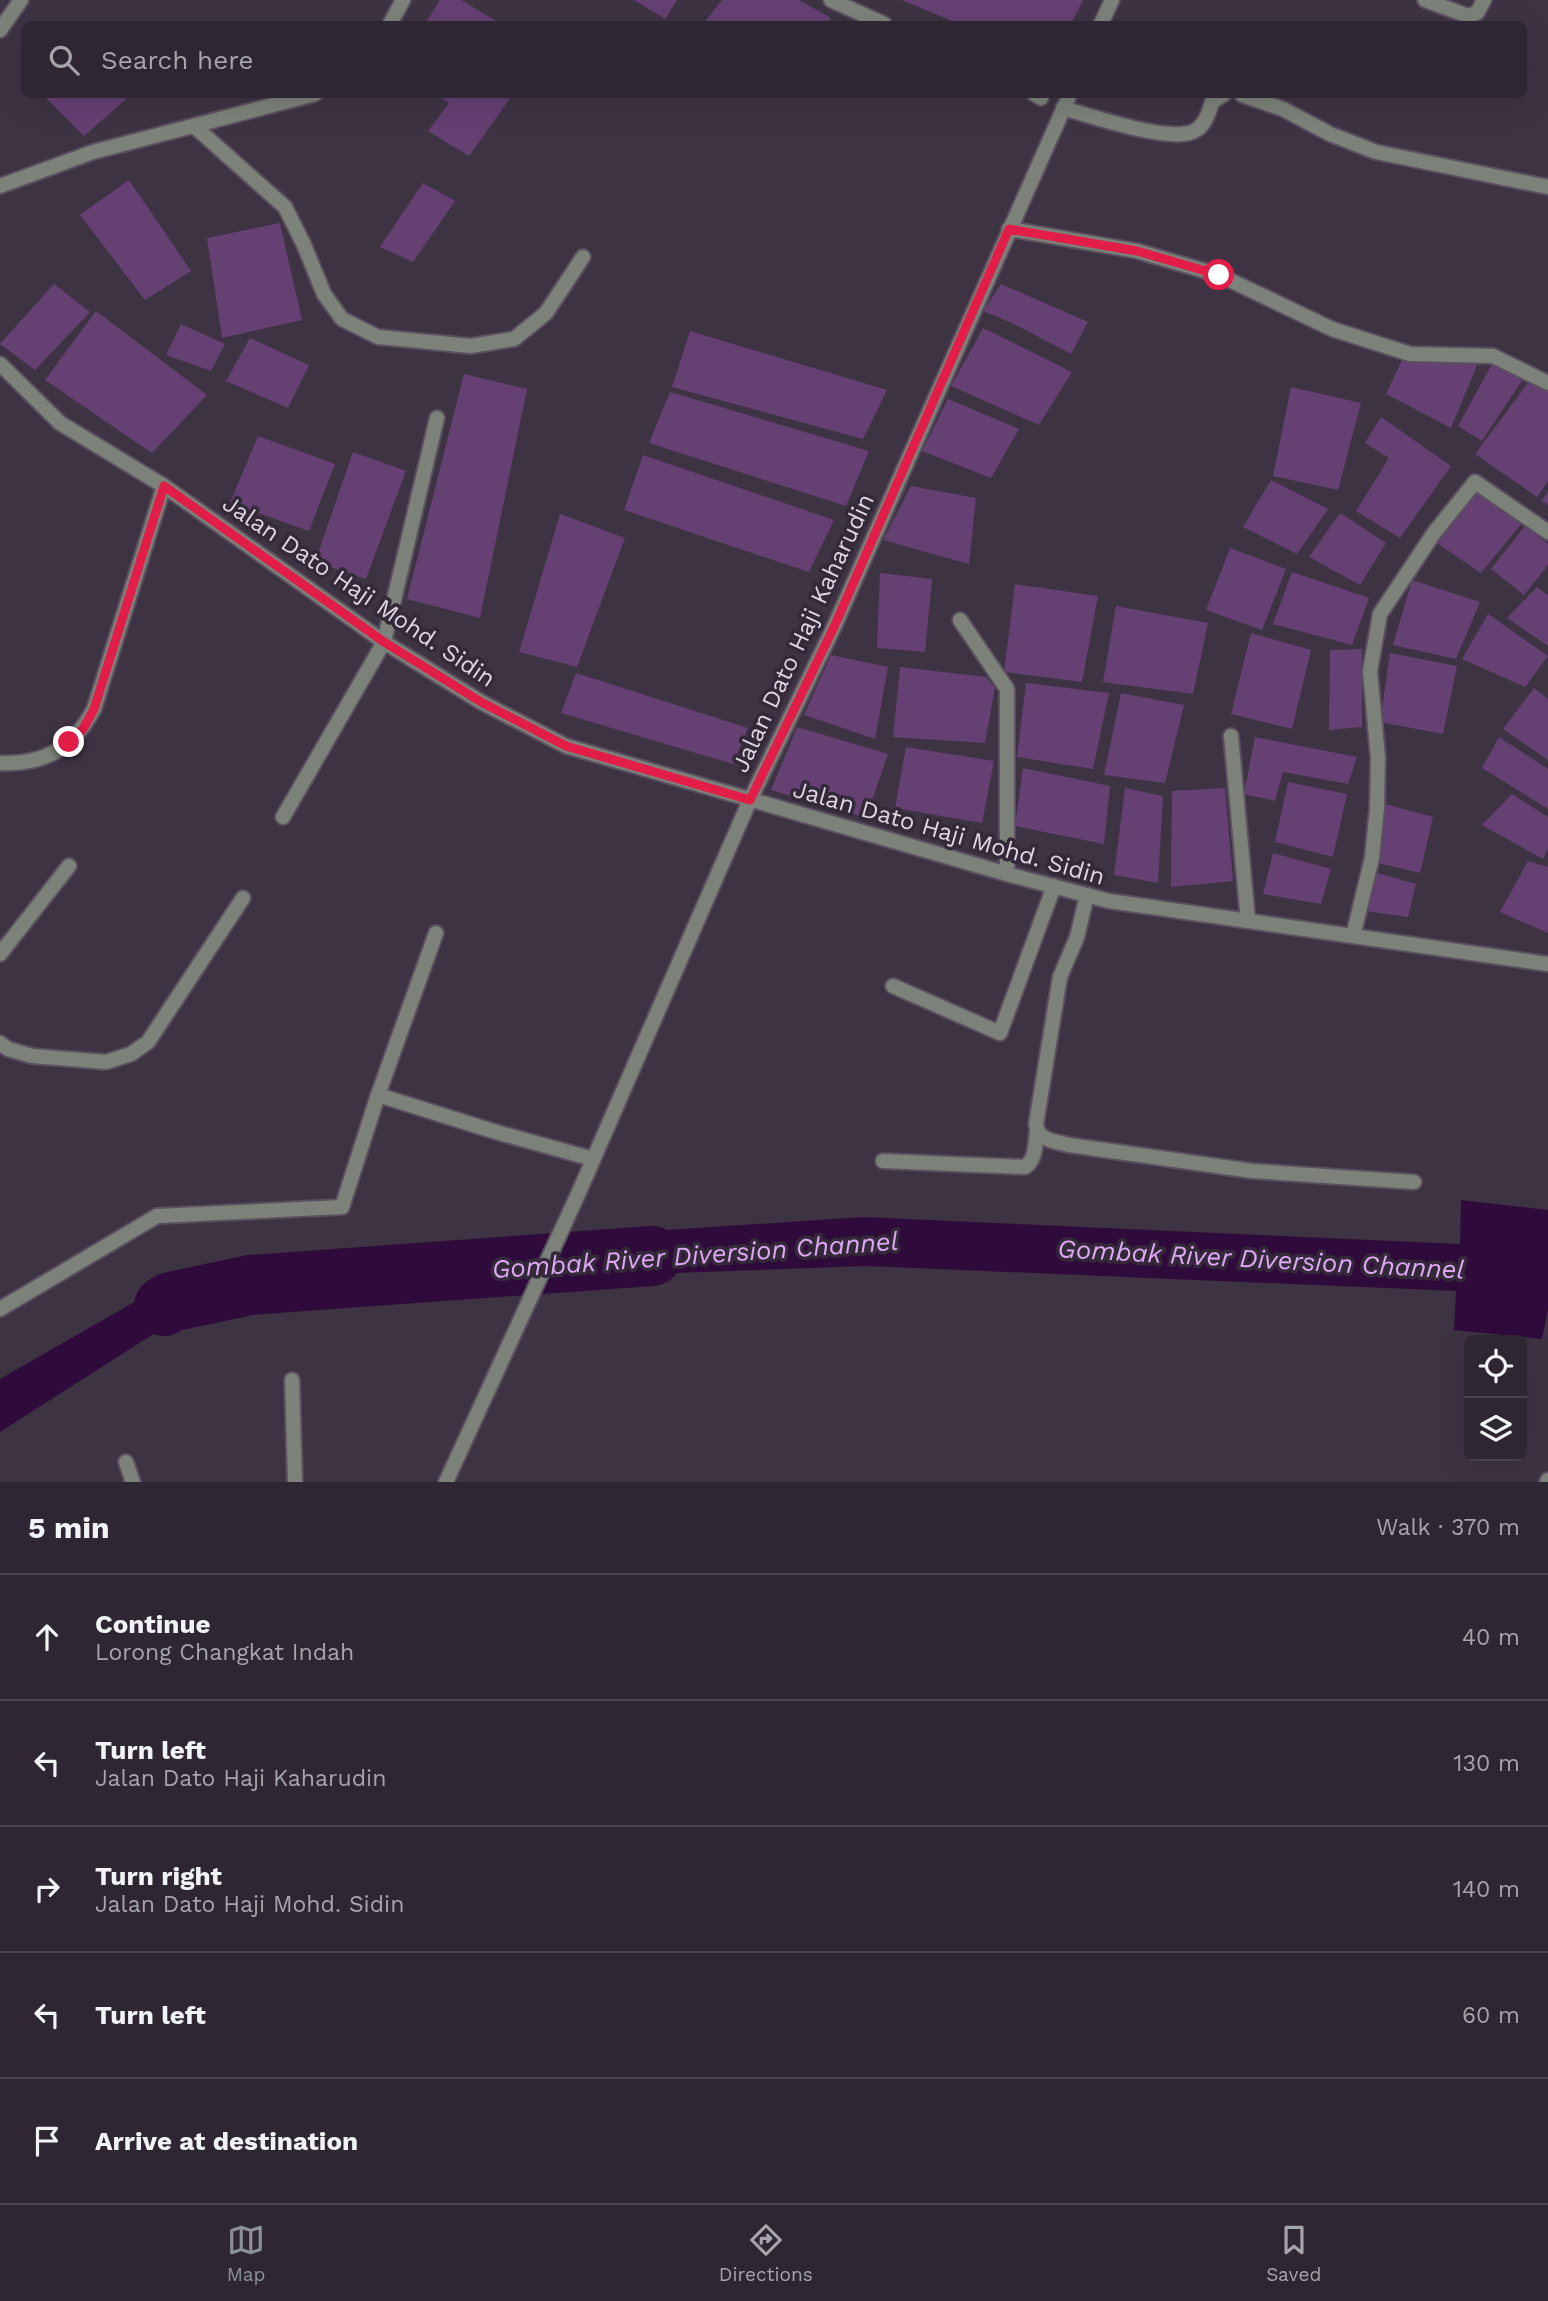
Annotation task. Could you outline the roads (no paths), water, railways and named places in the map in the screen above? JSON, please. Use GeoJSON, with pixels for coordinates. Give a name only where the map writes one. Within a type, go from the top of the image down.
{"type":"FeatureCollection","features":[{"type":"Feature","properties":{"kind":"street"},"geometry":{"type":"LineString","coordinates":[[0,30],[21,0]]}},
{"type":"Feature","properties":{"kind":"street"},"geometry":{"type":"LineString","coordinates":[[392,21],[403,0]]}},
{"type":"Feature","properties":{"kind":"street"},"geometry":{"type":"LineString","coordinates":[[831,0],[877,21]]}},
{"type":"Feature","properties":{"kind":"street"},"geometry":{"type":"LineString","coordinates":[[1102,21],[1112,0]]}},
{"type":"Feature","properties":{"kind":"street"},"geometry":{"type":"LineString","coordinates":[[1425,0],[1468,16],[1477,13],[1484,0]]}},
{"type":"Feature","properties":{"kind":"street"},"geometry":{"type":"LineString","coordinates":[[0,186],[93,152],[300,98]]}},
{"type":"Feature","properties":{"kind":"street","name":"Jalan Dato Haji Kaharudin"},"geometry":{"type":"LineString","coordinates":[[446,1482],[579,1192],[750,800],[834,627],[1068,98]]}},
{"type":"Feature","properties":{"kind":"street"},"geometry":{"type":"LineString","coordinates":[[1063,108],[1171,135],[1193,132],[1207,118],[1212,102],[1218,98]]}},
{"type":"Feature","properties":{"kind":"street"},"geometry":{"type":"LineString","coordinates":[[1251,98],[1283,109],[1330,134],[1376,152],[1548,187]]}},
{"type":"Feature","properties":{"kind":"street"},"geometry":{"type":"LineString","coordinates":[[194,126],[285,207],[324,294],[342,318],[378,337],[471,346],[514,339],[546,313],[583,257]]}},
{"type":"Feature","properties":{"kind":"street"},"geometry":{"type":"LineString","coordinates":[[1009,229],[1137,251],[1219,275],[1345,333],[1410,354],[1493,356],[1548,383]]}},
{"type":"Feature","properties":{"kind":"street","name":"Jalan Dato Haji Mohd. Sidin"},"geometry":{"type":"LineString","coordinates":[[0,364],[60,423],[164,486],[384,642],[481,702],[566,746],[1109,901],[1548,964]]}},
{"type":"Feature","properties":{"kind":"street"},"geometry":{"type":"LineString","coordinates":[[283,817],[384,642],[437,418]]}},
{"type":"Feature","properties":{"kind":"street"},"geometry":{"type":"LineString","coordinates":[[1353,936],[1372,858],[1377,808],[1378,758],[1370,671],[1380,614],[1434,533],[1475,482],[1548,532]]}},
{"type":"Feature","properties":{"kind":"street"},"geometry":{"type":"LineString","coordinates":[[0,764],[20,763],[54,754],[83,729],[94,709],[164,486]]}},
{"type":"Feature","properties":{"kind":"street"},"geometry":{"type":"LineString","coordinates":[[960,620],[1007,689],[1007,874]]}},
{"type":"Feature","properties":{"kind":"street"},"geometry":{"type":"LineString","coordinates":[[1231,736],[1248,921]]}},
{"type":"Feature","properties":{"kind":"street"},"geometry":{"type":"LineString","coordinates":[[0,954],[69,866]]}},
{"type":"Feature","properties":{"kind":"street"},"geometry":{"type":"LineString","coordinates":[[892,986],[1000,1033],[1054,886]]}},
{"type":"Feature","properties":{"kind":"street"},"geometry":{"type":"LineString","coordinates":[[883,1161],[1025,1167],[1031,1163],[1060,977],[1077,937],[1087,895]]}},
{"type":"Feature","properties":{"kind":"street"},"geometry":{"type":"LineString","coordinates":[[0,1043],[8,1049],[32,1056],[106,1062],[131,1054],[148,1042],[243,898]]}},
{"type":"Feature","properties":{"kind":"street"},"geometry":{"type":"LineString","coordinates":[[0,1309],[157,1216],[342,1207],[378,1095],[436,933]]}},
{"type":"Feature","properties":{"kind":"street"},"geometry":{"type":"LineString","coordinates":[[378,1095],[593,1159]]}},
{"type":"Feature","properties":{"kind":"street"},"geometry":{"type":"LineString","coordinates":[[1037,1132],[1041,1138],[1069,1145],[1252,1171],[1414,1182]]}},
{"type":"Feature","properties":{"kind":"street"},"geometry":{"type":"LineString","coordinates":[[292,1380],[295,1482]]}},
{"type":"Feature","properties":{"kind":"street"},"geometry":{"type":"LineString","coordinates":[[126,1462],[133,1482]]}},
{"type":"Feature","properties":{"kind":"water"},"geometry":{"type":"Polygon","coordinates":[[[1461,1200],[1548,1210],[1548,1309],[1542,1339],[1527,1337],[1527,1335],[1454,1330],[1456,1291],[867,1266],[565,1277],[577,1236],[863,1217],[1460,1244],[1461,1200]]]}},
{"type":"Feature","properties":{"kind":"water"},"geometry":{"type":"Polygon","coordinates":[[[208,1273],[238,1273],[245,1300],[180,1317],[0,1432],[0,1379],[164,1285],[208,1273]]]}},
{"type":"Feature","properties":{"kind":"waterway","name":"Gombak River Diversion Channel"},"geometry":{"type":"LineString","coordinates":[[164,1306],[170,1302],[250,1285],[652,1256]]}}]}
